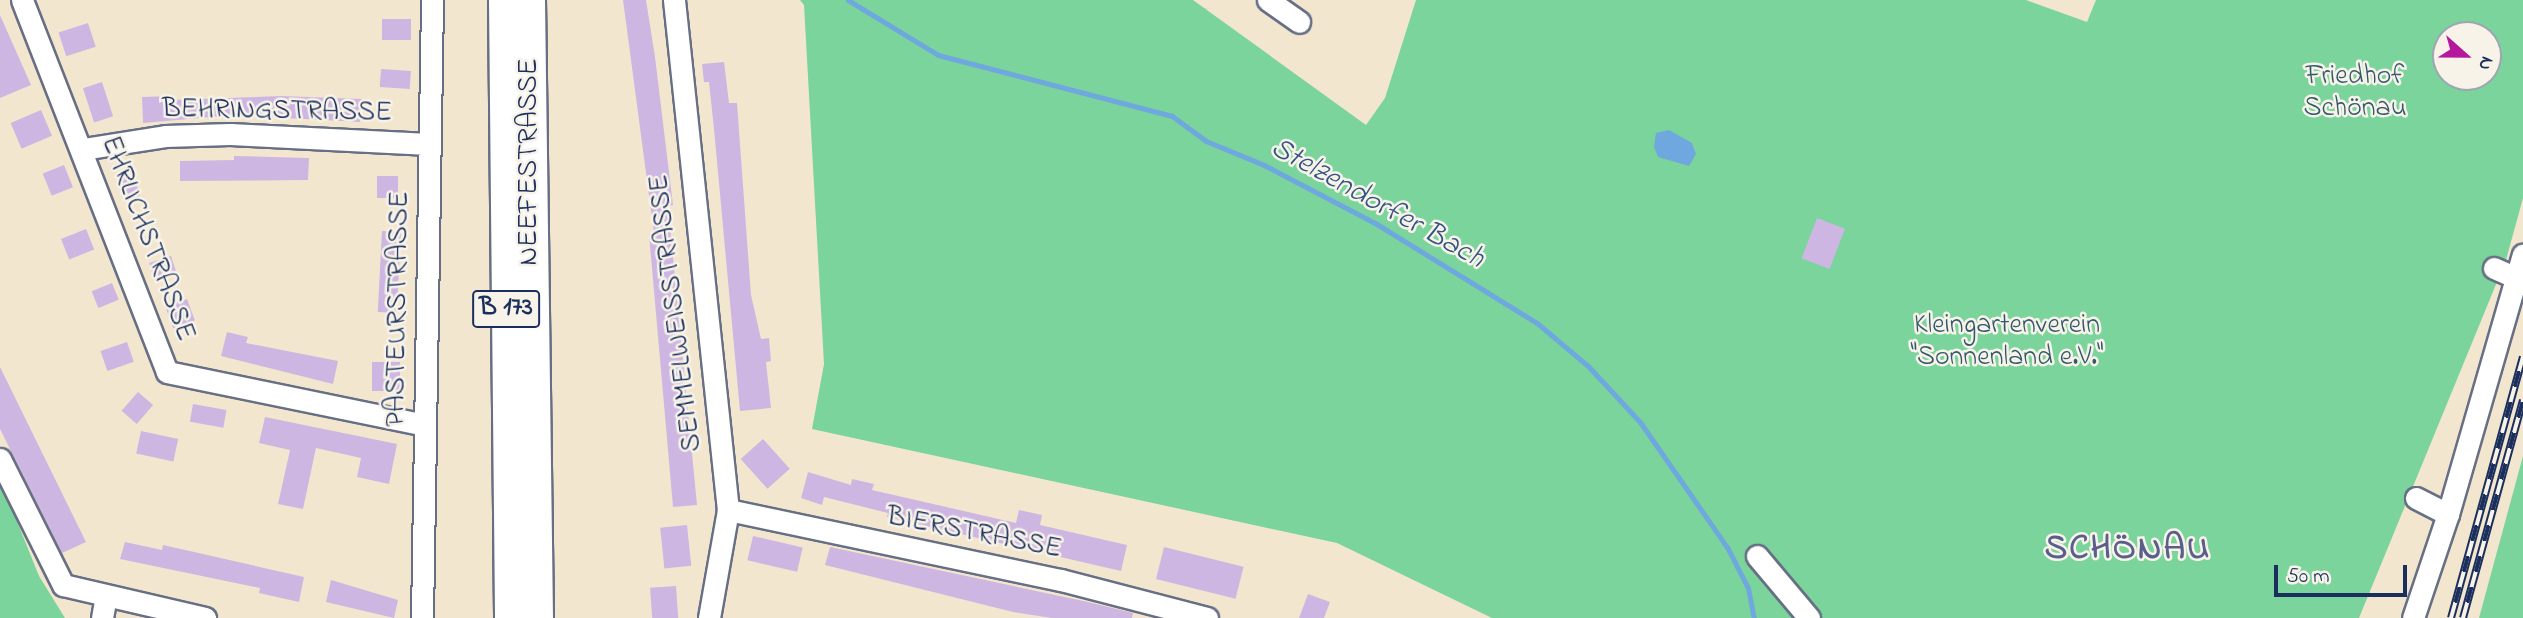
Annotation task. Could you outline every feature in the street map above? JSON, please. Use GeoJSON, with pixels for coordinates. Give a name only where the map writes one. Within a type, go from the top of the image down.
{"type":"FeatureCollection","features":[{"type":"Feature","properties":{"kind":"highway","name":"NEEFESTRASSE"},"geometry":{"type":"LineString","coordinates":[[505,0],[511,618]]}},
{"type":"Feature","properties":{"kind":"highway","name":"NEEFESTRASSE"},"geometry":{"type":"LineString","coordinates":[[529,0],[537,618]]}},
{"type":"Feature","properties":{"kind":"street","name":"EHRLICHSTRASSE"},"geometry":{"type":"LineString","coordinates":[[22,0],[83,149],[167,372],[425,425]]}},
{"type":"Feature","properties":{"kind":"street","name":"PASTEURSTRASSE"},"geometry":{"type":"LineString","coordinates":[[422,618],[432,0]]}},
{"type":"Feature","properties":{"kind":"street","name":"SEMMELWEISSTRASSE"},"geometry":{"type":"LineString","coordinates":[[674,0],[728,510],[709,618]]}},
{"type":"Feature","properties":{"kind":"street"},"geometry":{"type":"LineString","coordinates":[[1268,0],[1298,22]]}},
{"type":"Feature","properties":{"kind":"street","name":"BEHRINGSTRASSE"},"geometry":{"type":"LineString","coordinates":[[83,149],[165,136],[230,134],[429,144]]}},
{"type":"Feature","properties":{"kind":"street"},"geometry":{"type":"LineString","coordinates":[[2413,618],[2448,514],[2472,391],[2523,255]]}},
{"type":"Feature","properties":{"kind":"street"},"geometry":{"type":"LineString","coordinates":[[2494,268],[2516,278]]}},
{"type":"Feature","properties":{"kind":"street"},"geometry":{"type":"LineString","coordinates":[[0,459],[63,585],[205,618]]}},
{"type":"Feature","properties":{"kind":"street"},"geometry":{"type":"LineString","coordinates":[[2416,498],[2448,514]]}},
{"type":"Feature","properties":{"kind":"street","name":"BIERSTRASSE"},"geometry":{"type":"LineString","coordinates":[[728,510],[1061,580],[1208,618]]}},
{"type":"Feature","properties":{"kind":"street"},"geometry":{"type":"LineString","coordinates":[[1757,556],[1809,618]]}},
{"type":"Feature","properties":{"kind":"street"},"geometry":{"type":"LineString","coordinates":[[102,618],[106,596]]}},
{"type":"Feature","properties":{"kind":"green space","name":"Kleingartenverein \"Sonnenland e.V.\""},"geometry":{"type":"Polygon","coordinates":[[[800,0],[1193,0],[1366,125],[1385,98],[1416,0],[2026,0],[2087,22],[2096,0],[2523,0],[2523,198],[2506,260],[2359,618],[1492,618],[1337,543],[812,429],[824,364],[804,5],[800,0]]]}},
{"type":"Feature","properties":{"kind":"green space"},"geometry":{"type":"Polygon","coordinates":[[[2523,456],[2523,618],[2479,618],[2523,456]]]}},
{"type":"Feature","properties":{"kind":"green space"},"geometry":{"type":"Polygon","coordinates":[[[0,479],[39,576],[65,618],[0,618],[0,479]]]}},
{"type":"Feature","properties":{"kind":"water"},"geometry":{"type":"Polygon","coordinates":[[[1669,130],[1692,143],[1696,154],[1689,166],[1658,157],[1654,147],[1656,133],[1669,130]]]}},
{"type":"Feature","properties":{"kind":"building"},"geometry":{"type":"Polygon","coordinates":[[[623,0],[646,0],[655,57],[673,205],[668,206],[697,505],[673,507],[649,234],[654,233],[623,0]]]}},
{"type":"Feature","properties":{"kind":"building"},"geometry":{"type":"Polygon","coordinates":[[[0,15],[31,85],[0,98],[0,15]]]}},
{"type":"Feature","properties":{"kind":"building"},"geometry":{"type":"Polygon","coordinates":[[[382,19],[411,19],[411,40],[382,40],[382,19]]]}},
{"type":"Feature","properties":{"kind":"building"},"geometry":{"type":"Polygon","coordinates":[[[88,23],[96,47],[66,56],[59,33],[88,23]]]}},
{"type":"Feature","properties":{"kind":"building"},"geometry":{"type":"Polygon","coordinates":[[[724,62],[729,103],[737,103],[751,295],[761,339],[769,338],[771,361],[766,362],[771,408],[740,411],[709,82],[704,82],[702,64],[724,62]]]}},
{"type":"Feature","properties":{"kind":"building"},"geometry":{"type":"Polygon","coordinates":[[[381,69],[411,71],[410,89],[380,87],[381,69]]]}},
{"type":"Feature","properties":{"kind":"building"},"geometry":{"type":"Polygon","coordinates":[[[102,82],[113,116],[94,122],[83,88],[102,82]]]}},
{"type":"Feature","properties":{"kind":"building"},"geometry":{"type":"Polygon","coordinates":[[[170,96],[170,100],[281,96],[362,99],[360,122],[233,115],[143,123],[142,97],[170,96]]]}},
{"type":"Feature","properties":{"kind":"building"},"geometry":{"type":"Polygon","coordinates":[[[41,110],[52,136],[22,149],[11,123],[41,110]]]}},
{"type":"Feature","properties":{"kind":"building"},"geometry":{"type":"Polygon","coordinates":[[[234,156],[309,158],[308,180],[180,181],[180,161],[234,160],[234,156]]]}},
{"type":"Feature","properties":{"kind":"building"},"geometry":{"type":"Polygon","coordinates":[[[64,165],[73,187],[52,196],[43,174],[64,165]]]}},
{"type":"Feature","properties":{"kind":"building"},"geometry":{"type":"Polygon","coordinates":[[[133,173],[140,196],[127,201],[118,179],[133,173]]]}},
{"type":"Feature","properties":{"kind":"building"},"geometry":{"type":"Polygon","coordinates":[[[377,176],[398,176],[398,198],[377,198],[377,176]]]}},
{"type":"Feature","properties":{"kind":"building"},"geometry":{"type":"Polygon","coordinates":[[[1817,218],[1845,229],[1830,269],[1802,258],[1817,218]]]}},
{"type":"Feature","properties":{"kind":"building"},"geometry":{"type":"Polygon","coordinates":[[[86,229],[94,249],[69,260],[61,239],[86,229]]]}},
{"type":"Feature","properties":{"kind":"building"},"geometry":{"type":"Polygon","coordinates":[[[382,231],[401,232],[397,313],[378,312],[382,231]]]}},
{"type":"Feature","properties":{"kind":"building"},"geometry":{"type":"Polygon","coordinates":[[[171,256],[177,274],[155,281],[149,263],[171,256]]]}},
{"type":"Feature","properties":{"kind":"building"},"geometry":{"type":"Polygon","coordinates":[[[112,283],[119,300],[98,308],[92,291],[112,283]]]}},
{"type":"Feature","properties":{"kind":"building"},"geometry":{"type":"Polygon","coordinates":[[[187,299],[195,321],[173,328],[165,307],[187,299]]]}},
{"type":"Feature","properties":{"kind":"building"},"geometry":{"type":"Polygon","coordinates":[[[227,332],[248,337],[246,343],[338,361],[333,384],[221,356],[227,332]]]}},
{"type":"Feature","properties":{"kind":"building"},"geometry":{"type":"Polygon","coordinates":[[[127,342],[134,362],[107,371],[101,351],[127,342]]]}},
{"type":"Feature","properties":{"kind":"building"},"geometry":{"type":"Polygon","coordinates":[[[372,362],[400,362],[400,391],[372,391],[372,362]]]}},
{"type":"Feature","properties":{"kind":"building"},"geometry":{"type":"Polygon","coordinates":[[[0,367],[86,542],[62,553],[0,429],[0,367]]]}},
{"type":"Feature","properties":{"kind":"building"},"geometry":{"type":"Polygon","coordinates":[[[138,392],[153,405],[137,424],[122,411],[138,392]]]}},
{"type":"Feature","properties":{"kind":"building"},"geometry":{"type":"Polygon","coordinates":[[[193,404],[226,410],[223,428],[190,422],[193,404]]]}},
{"type":"Feature","properties":{"kind":"building"},"geometry":{"type":"Polygon","coordinates":[[[265,417],[397,444],[389,484],[357,477],[361,458],[316,448],[303,509],[278,504],[290,450],[259,443],[265,417]]]}},
{"type":"Feature","properties":{"kind":"building"},"geometry":{"type":"Polygon","coordinates":[[[141,431],[178,439],[173,461],[136,453],[141,431]]]}},
{"type":"Feature","properties":{"kind":"building"},"geometry":{"type":"Polygon","coordinates":[[[763,439],[790,469],[767,489],[741,459],[763,439]]]}},
{"type":"Feature","properties":{"kind":"building"},"geometry":{"type":"Polygon","coordinates":[[[808,472],[851,485],[852,479],[874,484],[872,490],[1016,523],[1019,510],[1042,515],[1040,525],[1127,545],[1121,571],[887,517],[888,513],[824,497],[822,505],[801,498],[808,472]]]}},
{"type":"Feature","properties":{"kind":"building"},"geometry":{"type":"Polygon","coordinates":[[[687,525],[691,566],[664,569],[660,528],[687,525]]]}},
{"type":"Feature","properties":{"kind":"building"},"geometry":{"type":"Polygon","coordinates":[[[753,536],[803,547],[797,572],[747,560],[753,536]]]}},
{"type":"Feature","properties":{"kind":"building"},"geometry":{"type":"Polygon","coordinates":[[[125,542],[162,550],[163,545],[304,577],[299,602],[259,593],[260,588],[120,559],[125,542]]]}},
{"type":"Feature","properties":{"kind":"building"},"geometry":{"type":"Polygon","coordinates":[[[830,547],[1088,602],[1133,613],[1132,618],[1052,618],[1013,612],[825,565],[830,547]]]}},
{"type":"Feature","properties":{"kind":"building"},"geometry":{"type":"Polygon","coordinates":[[[1164,547],[1244,567],[1236,599],[1156,579],[1164,547]]]}},
{"type":"Feature","properties":{"kind":"building"},"geometry":{"type":"Polygon","coordinates":[[[331,580],[398,600],[394,618],[326,602],[331,580]]]}},
{"type":"Feature","properties":{"kind":"building"},"geometry":{"type":"Polygon","coordinates":[[[676,586],[678,618],[652,618],[650,588],[676,586]]]}},
{"type":"Feature","properties":{"kind":"building"},"geometry":{"type":"Polygon","coordinates":[[[1308,594],[1330,602],[1324,618],[1299,618],[1308,594]]]}},
{"type":"Feature","properties":{"kind":"waterway","name":"Stelzendorfer Bach"},"geometry":{"type":"LineString","coordinates":[[848,0],[938,55],[1172,116],[1206,141],[1264,165],[1375,223],[1537,323],[1589,367],[1640,422],[1727,547],[1748,588],[1754,618]]}},
{"type":"Feature","properties":{"kind":"railway"},"geometry":{"type":"LineString","coordinates":[[2451,618],[2523,357]]}},
{"type":"Feature","properties":{"kind":"railway"},"geometry":{"type":"LineString","coordinates":[[2463,618],[2523,400]]}},
{"type":"Feature","properties":{"kind":"district","name":"SCHÖNAU"},"geometry":{"type":"Point","coordinates":[2128,550]}},
{"type":"Feature","properties":{"kind":"park label","name":"Friedhof Schönau"},"geometry":{"type":"Point","coordinates":[2355,93]}}]}
